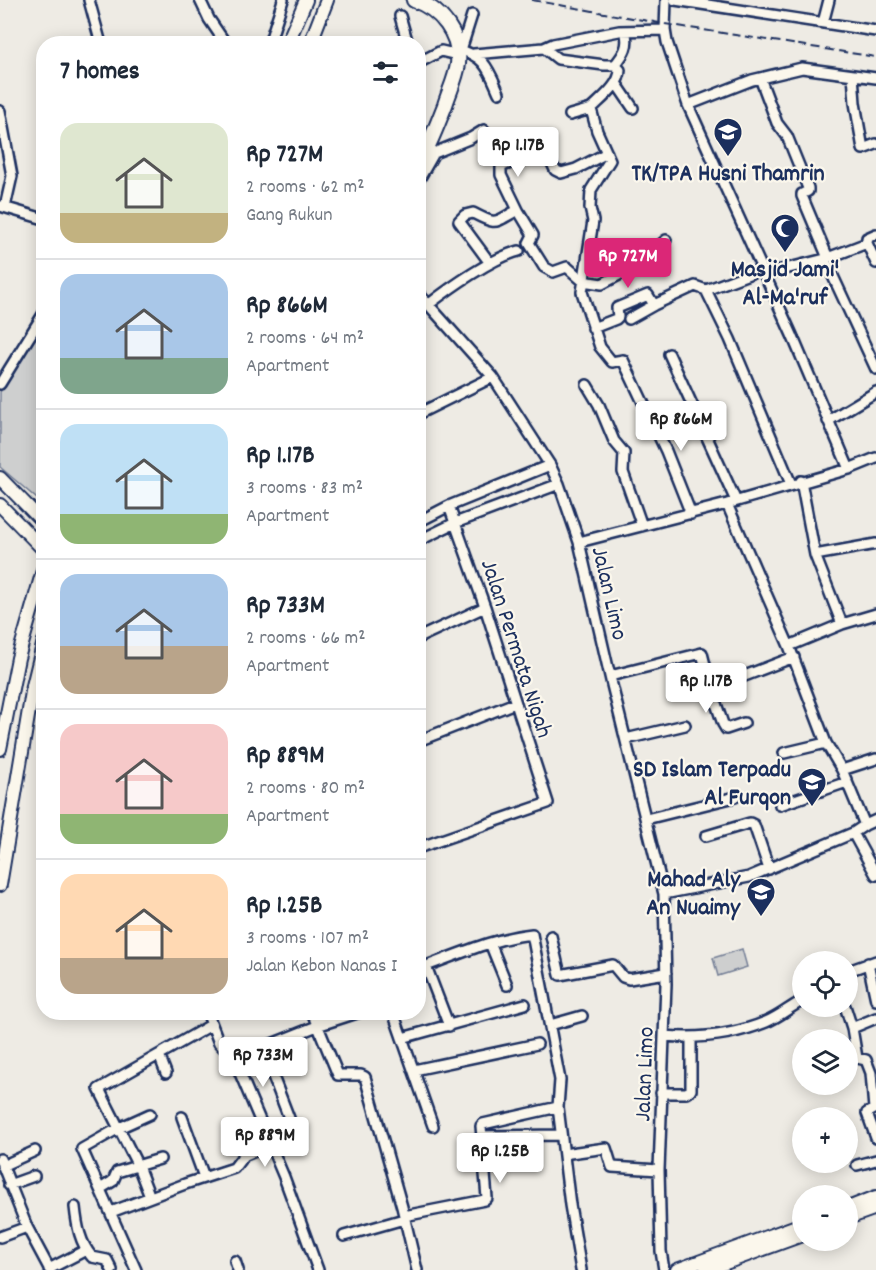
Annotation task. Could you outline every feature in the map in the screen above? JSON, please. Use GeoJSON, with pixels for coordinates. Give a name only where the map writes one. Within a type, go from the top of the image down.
{"type":"FeatureCollection","features":[{"type":"Feature","properties":{"kind":"highway"},"geometry":{"type":"LineString","coordinates":[[414,0],[437,11],[447,23],[459,51],[456,72],[435,132],[426,149]]}},
{"type":"Feature","properties":{"kind":"main road"},"geometry":{"type":"LineString","coordinates":[[290,36],[306,0]]}},
{"type":"Feature","properties":{"kind":"main road"},"geometry":{"type":"LineString","coordinates":[[313,36],[325,5]]}},
{"type":"Feature","properties":{"kind":"main road"},"geometry":{"type":"LineString","coordinates":[[0,478],[36,515]]}},
{"type":"Feature","properties":{"kind":"main road"},"geometry":{"type":"LineString","coordinates":[[0,505],[36,542]]}},
{"type":"Feature","properties":{"kind":"main road"},"geometry":{"type":"LineString","coordinates":[[0,749],[13,681],[36,596]]}},
{"type":"Feature","properties":{"kind":"main road"},"geometry":{"type":"LineString","coordinates":[[0,885],[36,674]]}},
{"type":"Feature","properties":{"kind":"main road"},"geometry":{"type":"LineString","coordinates":[[13,681],[23,679],[33,686]]}},
{"type":"Feature","properties":{"kind":"main road"},"geometry":{"type":"LineString","coordinates":[[868,1207],[876,1197]]}},
{"type":"Feature","properties":{"kind":"main road"},"geometry":{"type":"LineString","coordinates":[[677,1270],[727,1262],[792,1229]]}},
{"type":"Feature","properties":{"kind":"main road"},"geometry":{"type":"LineString","coordinates":[[706,1270],[792,1239]]}},
{"type":"Feature","properties":{"kind":"street"},"geometry":{"type":"LineString","coordinates":[[89,0],[99,36]]}},
{"type":"Feature","properties":{"kind":"street"},"geometry":{"type":"LineString","coordinates":[[200,0],[221,36]]}},
{"type":"Feature","properties":{"kind":"street"},"geometry":{"type":"LineString","coordinates":[[272,36],[283,0]]}},
{"type":"Feature","properties":{"kind":"street"},"geometry":{"type":"LineString","coordinates":[[666,0],[665,30],[668,47],[688,105],[764,272],[849,469]]}},
{"type":"Feature","properties":{"kind":"street"},"geometry":{"type":"LineString","coordinates":[[675,0],[876,31]]}},
{"type":"Feature","properties":{"kind":"street"},"geometry":{"type":"LineString","coordinates":[[823,23],[829,0]]}},
{"type":"Feature","properties":{"kind":"street"},"geometry":{"type":"LineString","coordinates":[[459,51],[472,15]]}},
{"type":"Feature","properties":{"kind":"street"},"geometry":{"type":"LineString","coordinates":[[400,16],[406,36]]}},
{"type":"Feature","properties":{"kind":"street"},"geometry":{"type":"LineString","coordinates":[[426,59],[441,51],[474,54],[544,48],[552,44],[624,31],[665,30]]}},
{"type":"Feature","properties":{"kind":"street"},"geometry":{"type":"LineString","coordinates":[[615,65],[627,46],[624,31]]}},
{"type":"Feature","properties":{"kind":"street"},"geometry":{"type":"LineString","coordinates":[[544,48],[558,59],[615,65]]}},
{"type":"Feature","properties":{"kind":"street"},"geometry":{"type":"LineString","coordinates":[[474,54],[481,58],[499,93]]}},
{"type":"Feature","properties":{"kind":"street"},"geometry":{"type":"LineString","coordinates":[[570,115],[591,109],[616,83],[620,73],[615,65]]}},
{"type":"Feature","properties":{"kind":"street"},"geometry":{"type":"LineString","coordinates":[[688,105],[713,93],[802,68],[876,78]]}},
{"type":"Feature","properties":{"kind":"street"},"geometry":{"type":"LineString","coordinates":[[853,75],[863,149],[876,144]]}},
{"type":"Feature","properties":{"kind":"street"},"geometry":{"type":"LineString","coordinates":[[760,78],[777,123],[787,136],[808,188],[802,196],[826,258],[876,369]]}},
{"type":"Feature","properties":{"kind":"street"},"geometry":{"type":"LineString","coordinates":[[616,83],[633,108]]}},
{"type":"Feature","properties":{"kind":"street"},"geometry":{"type":"LineString","coordinates":[[591,109],[609,161],[591,190],[590,208],[593,220],[582,292],[602,351],[611,362],[623,360],[666,451],[691,514]]}},
{"type":"Feature","properties":{"kind":"street"},"geometry":{"type":"LineString","coordinates":[[0,111],[12,176],[2,207],[36,217]]}},
{"type":"Feature","properties":{"kind":"street"},"geometry":{"type":"LineString","coordinates":[[426,167],[434,153],[471,138],[484,130],[497,157],[504,164]]}},
{"type":"Feature","properties":{"kind":"street"},"geometry":{"type":"LineString","coordinates":[[607,153],[576,169],[561,173],[555,170],[546,150],[504,164],[500,171],[518,210],[533,235],[529,243],[544,267],[553,272],[567,267],[583,281],[602,284],[649,259],[649,255],[666,240]]}},
{"type":"Feature","properties":{"kind":"street"},"geometry":{"type":"LineString","coordinates":[[490,263],[460,223],[461,218],[473,213],[484,220],[493,222],[518,210]]}},
{"type":"Feature","properties":{"kind":"street"},"geometry":{"type":"LineString","coordinates":[[876,234],[867,238],[876,264]]}},
{"type":"Feature","properties":{"kind":"street"},"geometry":{"type":"LineString","coordinates":[[630,319],[694,286],[706,290],[764,272],[826,258],[867,243]]}},
{"type":"Feature","properties":{"kind":"street"},"geometry":{"type":"LineString","coordinates":[[428,305],[490,263],[519,251]]}},
{"type":"Feature","properties":{"kind":"street"},"geometry":{"type":"LineString","coordinates":[[706,290],[730,339],[791,484]]}},
{"type":"Feature","properties":{"kind":"street"},"geometry":{"type":"LineString","coordinates":[[593,328],[616,319],[618,317],[617,308],[648,295],[654,305]]}},
{"type":"Feature","properties":{"kind":"street","name":"Jalan Limo"},"geometry":{"type":"LineString","coordinates":[[426,302],[493,377],[550,465],[560,484],[579,542],[664,894],[666,973],[659,1170],[661,1251],[664,1270]]}},
{"type":"Feature","properties":{"kind":"street"},"geometry":{"type":"LineString","coordinates":[[0,384],[36,326]]}},
{"type":"Feature","properties":{"kind":"street"},"geometry":{"type":"LineString","coordinates":[[669,354],[732,503],[826,743],[842,770],[865,825]]}},
{"type":"Feature","properties":{"kind":"street"},"geometry":{"type":"LineString","coordinates":[[426,410],[493,377]]}},
{"type":"Feature","properties":{"kind":"street"},"geometry":{"type":"LineString","coordinates":[[587,385],[599,405],[616,445],[624,453],[623,472],[642,526]]}},
{"type":"Feature","properties":{"kind":"street"},"geometry":{"type":"LineString","coordinates":[[828,421],[876,392]]}},
{"type":"Feature","properties":{"kind":"street"},"geometry":{"type":"LineString","coordinates":[[579,542],[732,503],[875,460]]}},
{"type":"Feature","properties":{"kind":"street"},"geometry":{"type":"LineString","coordinates":[[426,518],[449,506],[550,465]]}},
{"type":"Feature","properties":{"kind":"street"},"geometry":{"type":"LineString","coordinates":[[801,481],[815,555],[842,624]]}},
{"type":"Feature","properties":{"kind":"street"},"geometry":{"type":"LineString","coordinates":[[426,537],[455,523],[560,484]]}},
{"type":"Feature","properties":{"kind":"street","name":"Jalan Permata Nigah"},"geometry":{"type":"LineString","coordinates":[[426,845],[548,803],[449,506]]}},
{"type":"Feature","properties":{"kind":"street"},"geometry":{"type":"LineString","coordinates":[[815,555],[876,544]]}},
{"type":"Feature","properties":{"kind":"street"},"geometry":{"type":"LineString","coordinates":[[426,634],[484,607]]}},
{"type":"Feature","properties":{"kind":"street"},"geometry":{"type":"LineString","coordinates":[[789,646],[842,624],[876,614]]}},
{"type":"Feature","properties":{"kind":"street"},"geometry":{"type":"LineString","coordinates":[[610,676],[702,653],[711,689],[726,729],[744,723]]}},
{"type":"Feature","properties":{"kind":"street"},"geometry":{"type":"LineString","coordinates":[[711,689],[794,657]]}},
{"type":"Feature","properties":{"kind":"street"},"geometry":{"type":"LineString","coordinates":[[426,738],[515,703]]}},
{"type":"Feature","properties":{"kind":"street"},"geometry":{"type":"LineString","coordinates":[[626,739],[685,725]]}},
{"type":"Feature","properties":{"kind":"street"},"geometry":{"type":"LineString","coordinates":[[784,753],[826,743]]}},
{"type":"Feature","properties":{"kind":"street"},"geometry":{"type":"LineString","coordinates":[[842,770],[876,759]]}},
{"type":"Feature","properties":{"kind":"street"},"geometry":{"type":"LineString","coordinates":[[780,805],[847,782]]}},
{"type":"Feature","properties":{"kind":"street"},"geometry":{"type":"LineString","coordinates":[[646,819],[735,797]]}},
{"type":"Feature","properties":{"kind":"street"},"geometry":{"type":"LineString","coordinates":[[664,894],[749,877],[853,833],[876,820]]}},
{"type":"Feature","properties":{"kind":"street"},"geometry":{"type":"LineString","coordinates":[[706,836],[750,823],[754,825],[769,869]]}},
{"type":"Feature","properties":{"kind":"street"},"geometry":{"type":"LineString","coordinates":[[853,833],[876,875]]}},
{"type":"Feature","properties":{"kind":"street"},"geometry":{"type":"LineString","coordinates":[[426,967],[490,943],[532,934],[560,1080],[558,1107],[561,1135],[581,1270]]}},
{"type":"Feature","properties":{"kind":"street"},"geometry":{"type":"LineString","coordinates":[[551,936],[560,975],[605,965],[613,965],[623,977],[629,979],[666,973]]}},
{"type":"Feature","properties":{"kind":"street"},"geometry":{"type":"LineString","coordinates":[[490,943],[507,986]]}},
{"type":"Feature","properties":{"kind":"street"},"geometry":{"type":"LineString","coordinates":[[858,968],[872,962],[876,1000]]}},
{"type":"Feature","properties":{"kind":"street"},"geometry":{"type":"LineString","coordinates":[[426,977],[449,1026]]}},
{"type":"Feature","properties":{"kind":"street"},"geometry":{"type":"LineString","coordinates":[[402,1038],[525,1004]]}},
{"type":"Feature","properties":{"kind":"street"},"geometry":{"type":"LineString","coordinates":[[664,1036],[691,1037],[722,1034],[765,1022],[792,1007]]}},
{"type":"Feature","properties":{"kind":"street"},"geometry":{"type":"LineString","coordinates":[[550,1025],[582,1016]]}},
{"type":"Feature","properties":{"kind":"street"},"geometry":{"type":"LineString","coordinates":[[848,1017],[857,1058],[866,1060],[874,1073],[874,1109],[867,1113],[876,1138]]}},
{"type":"Feature","properties":{"kind":"street"},"geometry":{"type":"LineString","coordinates":[[852,1028],[876,1018]]}},
{"type":"Feature","properties":{"kind":"street"},"geometry":{"type":"LineString","coordinates":[[209,1020],[219,1043],[234,1059],[284,1177],[318,1270]]}},
{"type":"Feature","properties":{"kind":"street"},"geometry":{"type":"LineString","coordinates":[[234,1059],[262,1048],[313,1020]]}},
{"type":"Feature","properties":{"kind":"street"},"geometry":{"type":"LineString","coordinates":[[315,1020],[338,1075],[365,1077],[417,1270]]}},
{"type":"Feature","properties":{"kind":"street"},"geometry":{"type":"LineString","coordinates":[[396,1020],[433,1125]]}},
{"type":"Feature","properties":{"kind":"street"},"geometry":{"type":"LineString","coordinates":[[150,1197],[138,1166],[99,1089],[211,1025]]}},
{"type":"Feature","properties":{"kind":"street"},"geometry":{"type":"LineString","coordinates":[[661,1093],[686,1093],[691,1090],[691,1037]]}},
{"type":"Feature","properties":{"kind":"street"},"geometry":{"type":"LineString","coordinates":[[414,1070],[537,1044]]}},
{"type":"Feature","properties":{"kind":"street"},"geometry":{"type":"LineString","coordinates":[[262,1048],[289,1118]]}},
{"type":"Feature","properties":{"kind":"street"},"geometry":{"type":"LineString","coordinates":[[159,1055],[166,1072]]}},
{"type":"Feature","properties":{"kind":"street"},"geometry":{"type":"LineString","coordinates":[[344,1236],[404,1218],[486,1199],[486,1174],[480,1129],[483,1124],[558,1107]]}},
{"type":"Feature","properties":{"kind":"street"},"geometry":{"type":"LineString","coordinates":[[136,1270],[82,1149],[150,1114]]}},
{"type":"Feature","properties":{"kind":"street"},"geometry":{"type":"LineString","coordinates":[[183,1117],[204,1177]]}},
{"type":"Feature","properties":{"kind":"street"},"geometry":{"type":"LineString","coordinates":[[481,1136],[561,1135]]}},
{"type":"Feature","properties":{"kind":"street"},"geometry":{"type":"LineString","coordinates":[[111,1212],[234,1168],[243,1156],[269,1145]]}},
{"type":"Feature","properties":{"kind":"street"},"geometry":{"type":"LineString","coordinates":[[570,1153],[606,1148],[611,1166],[614,1168],[659,1170]]}},
{"type":"Feature","properties":{"kind":"street"},"geometry":{"type":"LineString","coordinates":[[35,1150],[1,1162],[27,1227],[49,1270],[86,1250]]}},
{"type":"Feature","properties":{"kind":"street"},"geometry":{"type":"LineString","coordinates":[[100,1189],[113,1181],[116,1173],[160,1159]]}},
{"type":"Feature","properties":{"kind":"street"},"geometry":{"type":"LineString","coordinates":[[858,1165],[876,1160]]}},
{"type":"Feature","properties":{"kind":"street"},"geometry":{"type":"LineString","coordinates":[[9,1185],[34,1176]]}},
{"type":"Feature","properties":{"kind":"street"},"geometry":{"type":"LineString","coordinates":[[75,1207],[79,1234],[86,1250],[92,1257],[107,1260],[112,1270]]}},
{"type":"Feature","properties":{"kind":"street"},"geometry":{"type":"LineString","coordinates":[[0,1237],[27,1227]]}},
{"type":"Feature","properties":{"kind":"shaded area"},"geometry":{"type":"Polygon","coordinates":[[[36,333],[36,498],[0,467],[0,392],[36,333]]]}},
{"type":"Feature","properties":{"kind":"shaded area"},"geometry":{"type":"Polygon","coordinates":[[[742,949],[747,967],[718,976],[713,958],[742,949]]]}},
{"type":"Feature","properties":{"kind":"railway"},"geometry":{"type":"LineString","coordinates":[[532,0],[665,24],[876,57]]}},
{"type":"Feature","properties":{"kind":"place","name":"TK/TPA Husni Thamrin"},"geometry":{"type":"Point","coordinates":[728,158]}},
{"type":"Feature","properties":{"kind":"place","name":"Masjid Jami' Al-Ma'ruf"},"geometry":{"type":"Point","coordinates":[785,254]}},
{"type":"Feature","properties":{"kind":"place","name":"SD Islam Terpadu Al Furqon"},"geometry":{"type":"Point","coordinates":[812,808]}},
{"type":"Feature","properties":{"kind":"place","name":"Mahad Aly An Nuaimy"},"geometry":{"type":"Point","coordinates":[761,918]}}]}
